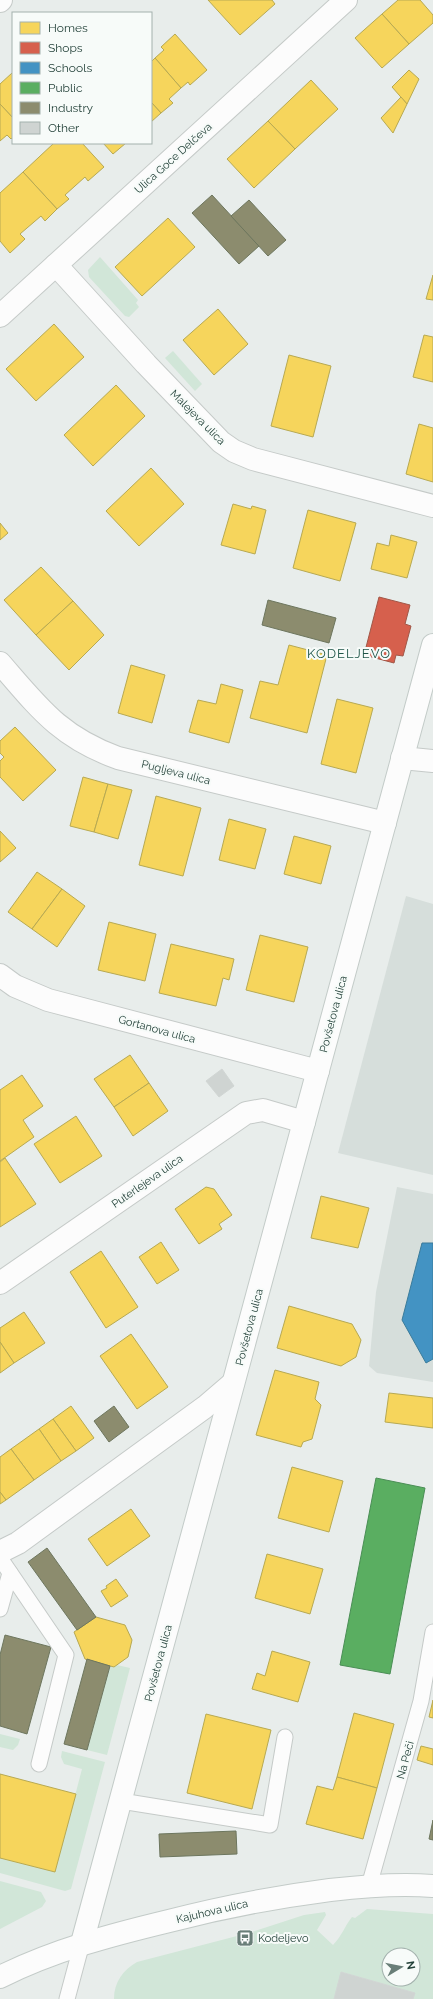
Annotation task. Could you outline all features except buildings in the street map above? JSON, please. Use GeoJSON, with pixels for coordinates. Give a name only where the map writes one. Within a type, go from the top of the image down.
{"type":"FeatureCollection","features":[{"type":"Feature","properties":{"kind":"street","name":"Ulica Goce Delčeva"},"geometry":{"type":"LineString","coordinates":[[0,316],[346,0]]}},
{"type":"Feature","properties":{"kind":"street","name":"Malejeva ulica"},"geometry":{"type":"LineString","coordinates":[[56,265],[195,416],[221,442],[234,451],[253,459],[433,506]]}},
{"type":"Feature","properties":{"kind":"street","name":"Povšetova ulica"},"geometry":{"type":"LineString","coordinates":[[82,1943],[433,645]]}},
{"type":"Feature","properties":{"kind":"street","name":"Pugljeva ulica"},"geometry":{"type":"LineString","coordinates":[[0,663],[45,714],[78,740],[97,750],[118,758],[385,823]]}},
{"type":"Feature","properties":{"kind":"street"},"geometry":{"type":"LineString","coordinates":[[402,758],[433,761]]}},
{"type":"Feature","properties":{"kind":"street","name":"Gortanova ulica"},"geometry":{"type":"LineString","coordinates":[[0,975],[15,986],[48,1000],[318,1071]]}},
{"type":"Feature","properties":{"kind":"street","name":"Puterlejeva ulica"},"geometry":{"type":"LineString","coordinates":[[0,1283],[246,1113],[263,1110],[304,1122]]}},
{"type":"Feature","properties":{"kind":"street"},"geometry":{"type":"LineString","coordinates":[[0,1552],[18,1543],[205,1407],[234,1383]]}},
{"type":"Feature","properties":{"kind":"street","name":"Kajuhova ulica"},"geometry":{"type":"LineString","coordinates":[[0,1977],[34,1961],[82,1943],[252,1901],[369,1886],[433,1886]]}},
{"type":"Feature","properties":{"kind":"lane"},"geometry":{"type":"LineString","coordinates":[[0,1558],[66,1655],[39,1764]]}},
{"type":"Feature","properties":{"kind":"lane"},"geometry":{"type":"LineString","coordinates":[[0,1609],[10,1573]]}},
{"type":"Feature","properties":{"kind":"lane","name":"Na Peči"},"geometry":{"type":"LineString","coordinates":[[369,1886],[421,1701],[433,1632]]}},
{"type":"Feature","properties":{"kind":"lane"},"geometry":{"type":"LineString","coordinates":[[121,1802],[270,1825],[285,1737]]}},
{"type":"Feature","properties":{"kind":"lane"},"geometry":{"type":"LineString","coordinates":[[67,1999],[82,1943]]}},
{"type":"Feature","properties":{"kind":"shaded area"},"geometry":{"type":"Polygon","coordinates":[[[406,896],[433,904],[433,1175],[338,1153],[406,896]]]}},
{"type":"Feature","properties":{"kind":"shaded area"},"geometry":{"type":"Polygon","coordinates":[[[397,1187],[433,1194],[433,1382],[377,1373],[369,1366],[376,1292],[397,1187]]]}},
{"type":"Feature","properties":{"kind":"green space"},"geometry":{"type":"Polygon","coordinates":[[[100,257],[138,300],[136,303],[139,307],[129,317],[125,316],[89,277],[88,270],[100,257]]]}},
{"type":"Feature","properties":{"kind":"green space"},"geometry":{"type":"Polygon","coordinates":[[[173,351],[202,384],[195,391],[165,358],[173,351]]]}},
{"type":"Feature","properties":{"kind":"green space"},"geometry":{"type":"Polygon","coordinates":[[[117,1665],[130,1668],[107,1755],[87,1750],[110,1666],[114,1667],[117,1665]]]}},
{"type":"Feature","properties":{"kind":"green space"},"geometry":{"type":"Polygon","coordinates":[[[0,1734],[20,1739],[18,1745],[13,1750],[0,1747],[0,1734]]]}},
{"type":"Feature","properties":{"kind":"green space"},"geometry":{"type":"Polygon","coordinates":[[[62,1751],[105,1762],[71,1889],[65,1891],[0,1873],[0,1858],[55,1872],[82,1769],[64,1764],[61,1757],[62,1751]]]}},
{"type":"Feature","properties":{"kind":"green space"},"geometry":{"type":"Polygon","coordinates":[[[0,1881],[41,1892],[46,1901],[42,1907],[0,1929],[0,1881]]]}},
{"type":"Feature","properties":{"kind":"green space"},"geometry":{"type":"Polygon","coordinates":[[[367,1909],[433,1914],[433,1999],[413,1999],[414,1993],[393,1987],[421,1987],[421,1947],[381,1947],[381,1983],[342,1972],[334,1999],[114,1999],[114,1993],[120,1977],[137,1962],[237,1936],[239,1945],[254,1941],[252,1932],[304,1915],[325,1912],[326,1915],[317,1930],[333,1945],[352,1917],[355,1918],[367,1909]]]}},
{"type":"Feature","properties":{"kind":"place","name":"Kodeljevo"},"geometry":{"type":"Point","coordinates":[245,1938]}},
{"type":"Feature","properties":{"kind":"district","name":"KODELJEVO"},"geometry":{"type":"Point","coordinates":[349,653]}}]}
